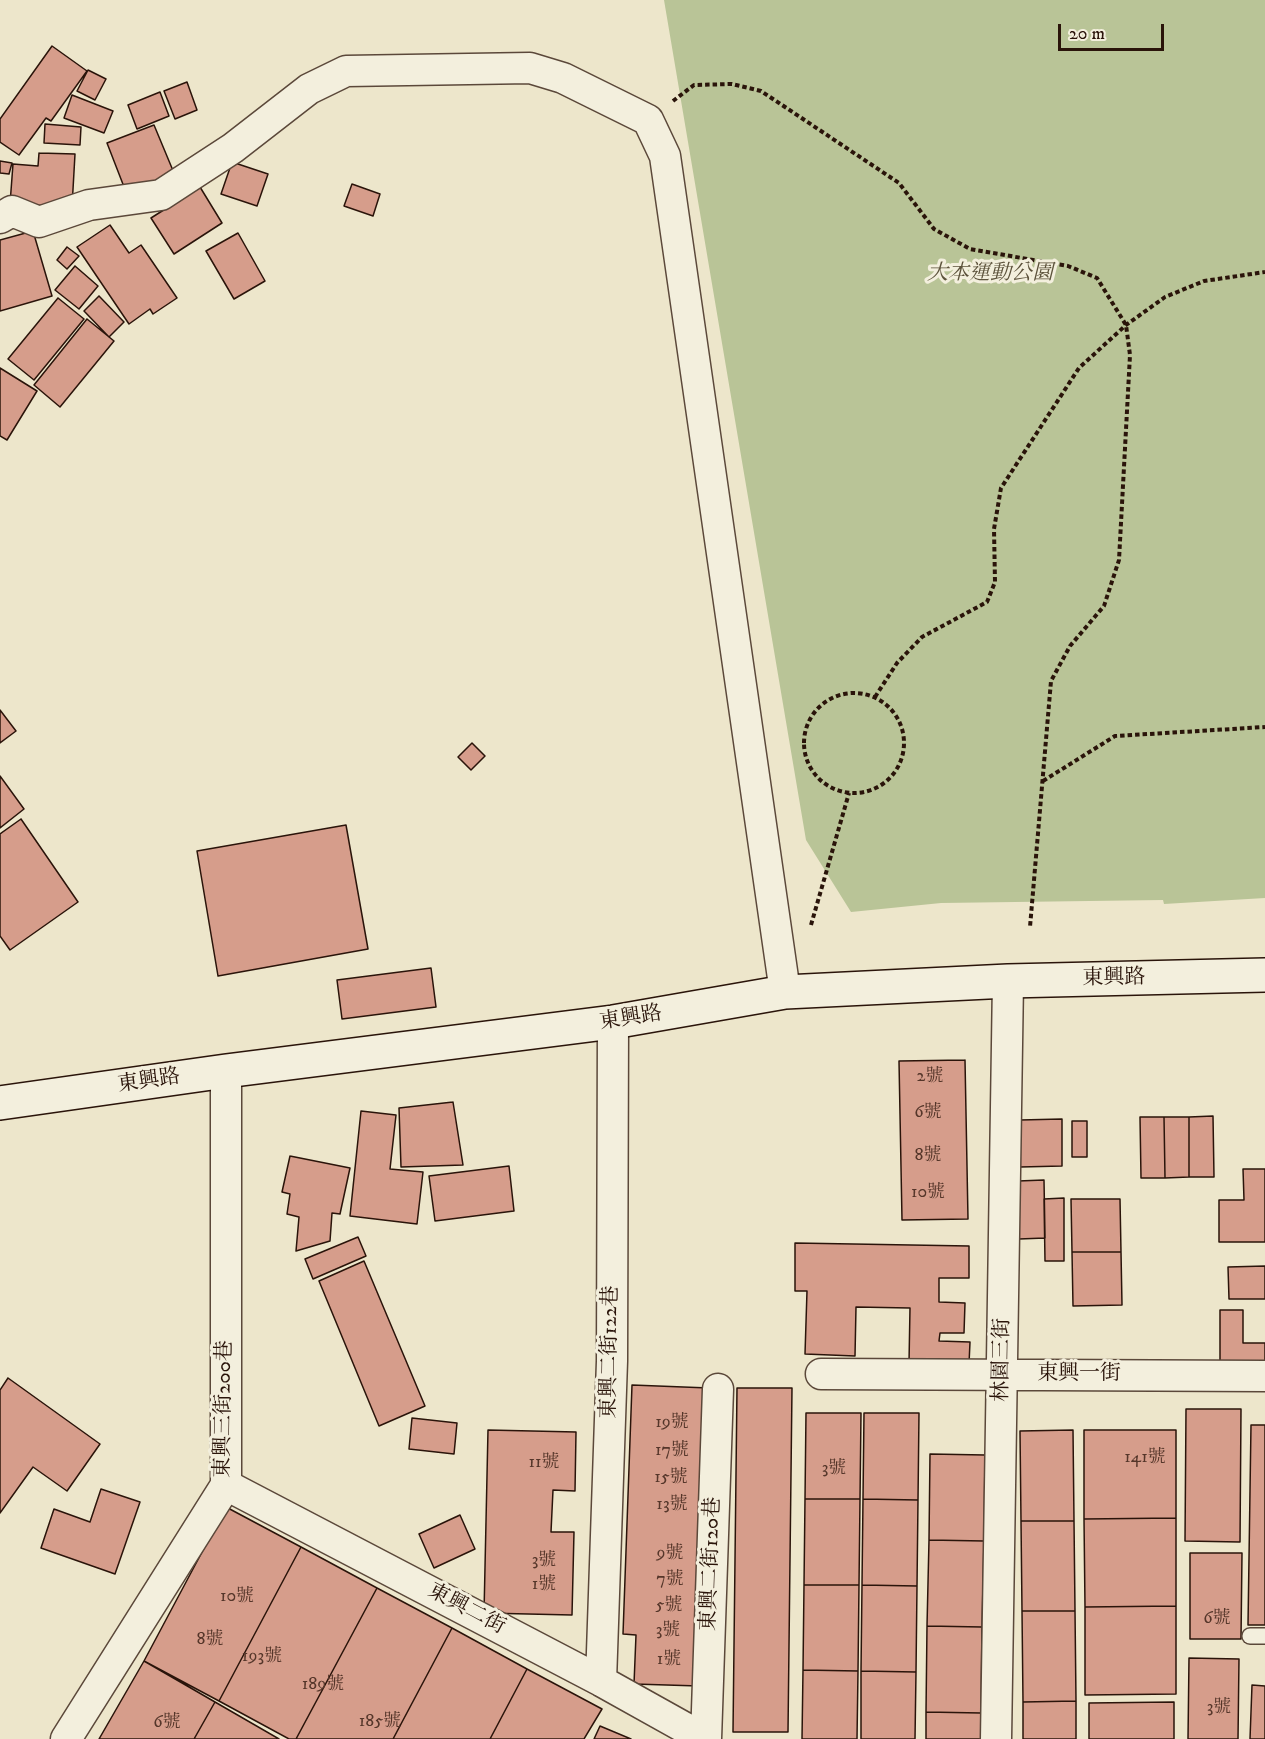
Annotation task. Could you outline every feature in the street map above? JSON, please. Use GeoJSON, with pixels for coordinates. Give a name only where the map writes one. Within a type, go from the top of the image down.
{"type":"FeatureCollection","features":[{"type":"Feature","properties":{"kind":"street"},"geometry":{"type":"LineString","coordinates":[[0,218],[12,211],[39,222],[89,206],[161,195],[233,148],[309,89],[346,72],[530,68],[563,78],[648,120],[665,156],[785,992]]}},
{"type":"Feature","properties":{"kind":"street","name":"東興路"},"geometry":{"type":"LineString","coordinates":[[0,1103],[226,1071],[613,1022],[785,992],[1008,981],[1265,975]]}},
{"type":"Feature","properties":{"kind":"street","name":"林園三街"},"geometry":{"type":"LineString","coordinates":[[996,1739],[1008,981]]}},
{"type":"Feature","properties":{"kind":"street","name":"東興二街122巷"},"geometry":{"type":"LineString","coordinates":[[601,1681],[612,1361],[613,1022]]}},
{"type":"Feature","properties":{"kind":"street","name":"東興三街200巷"},"geometry":{"type":"LineString","coordinates":[[66,1739],[226,1485],[226,1071]]}},
{"type":"Feature","properties":{"kind":"street","name":"東興一街"},"geometry":{"type":"LineString","coordinates":[[821,1374],[1265,1376]]}},
{"type":"Feature","properties":{"kind":"street","name":"東興二街120巷"},"geometry":{"type":"LineString","coordinates":[[706,1739],[718,1389]]}},
{"type":"Feature","properties":{"kind":"street","name":"東興二街"},"geometry":{"type":"LineString","coordinates":[[226,1485],[601,1681],[706,1739]]}},
{"type":"Feature","properties":{"kind":"path"},"geometry":{"type":"LineString","coordinates":[[648,120],[694,85],[732,84],[761,91],[899,183],[934,229],[970,249],[1068,266],[1097,278],[1126,325],[1130,355],[1119,560],[1104,606],[1070,646],[1051,681],[1030,927]]}},
{"type":"Feature","properties":{"kind":"path"},"geometry":{"type":"LineString","coordinates":[[875,697],[897,663],[922,637],[987,602],[995,582],[994,529],[1001,488],[1078,368],[1126,325],[1165,297],[1204,281],[1265,272]]}},
{"type":"Feature","properties":{"kind":"path"},"geometry":{"type":"LineString","coordinates":[[859,692],[875,697],[888,705],[898,717],[903,732],[904,748],[900,763],[891,777],[879,787],[864,792],[849,793],[833,789],[820,780],[810,768],[805,753],[804,737],[808,722],[817,709],[829,699],[844,693],[859,692]]}},
{"type":"Feature","properties":{"kind":"path"},"geometry":{"type":"LineString","coordinates":[[1043,781],[1114,736],[1265,727]]}},
{"type":"Feature","properties":{"kind":"path"},"geometry":{"type":"LineString","coordinates":[[809,929],[849,793]]}},
{"type":"Feature","properties":{"kind":"green space","name":"大本運動公園"},"geometry":{"type":"Polygon","coordinates":[[[664,0],[1265,0],[1265,898],[1164,904],[1163,900],[941,903],[851,912],[806,840],[664,0]]]}},
{"type":"Feature","properties":{"kind":"building"},"geometry":{"type":"Polygon","coordinates":[[[52,46],[87,71],[51,121],[46,118],[19,155],[0,142],[0,119],[52,46]]]}},
{"type":"Feature","properties":{"kind":"building"},"geometry":{"type":"Polygon","coordinates":[[[88,70],[106,79],[95,100],[77,91],[88,70]]]}},
{"type":"Feature","properties":{"kind":"building"},"geometry":{"type":"Polygon","coordinates":[[[187,82],[197,110],[175,119],[164,91],[187,82]]]}},
{"type":"Feature","properties":{"kind":"building"},"geometry":{"type":"Polygon","coordinates":[[[160,92],[169,116],[137,129],[128,105],[160,92]]]}},
{"type":"Feature","properties":{"kind":"building"},"geometry":{"type":"Polygon","coordinates":[[[72,95],[113,111],[104,133],[64,118],[72,95]]]}},
{"type":"Feature","properties":{"kind":"building"},"geometry":{"type":"Polygon","coordinates":[[[45,124],[81,127],[80,145],[44,143],[45,124]]]}},
{"type":"Feature","properties":{"kind":"building"},"geometry":{"type":"Polygon","coordinates":[[[154,125],[174,173],[126,192],[107,143],[154,125]]]}},
{"type":"Feature","properties":{"kind":"building"},"geometry":{"type":"Polygon","coordinates":[[[39,153],[75,154],[72,207],[10,204],[13,164],[38,166],[39,153]]]}},
{"type":"Feature","properties":{"kind":"building"},"geometry":{"type":"Polygon","coordinates":[[[0,161],[12,163],[9,174],[0,173],[0,161]]]}},
{"type":"Feature","properties":{"kind":"building"},"geometry":{"type":"Polygon","coordinates":[[[232,162],[268,174],[257,206],[221,194],[232,162]]]}},
{"type":"Feature","properties":{"kind":"building"},"geometry":{"type":"Polygon","coordinates":[[[352,184],[380,194],[373,216],[344,206],[352,184]]]}},
{"type":"Feature","properties":{"kind":"building"},"geometry":{"type":"Polygon","coordinates":[[[200,187],[222,223],[174,254],[151,218],[200,187]]]}},
{"type":"Feature","properties":{"kind":"building"},"geometry":{"type":"Polygon","coordinates":[[[110,225],[129,253],[141,245],[177,298],[153,314],[150,309],[129,324],[77,247],[110,225]]]}},
{"type":"Feature","properties":{"kind":"building"},"geometry":{"type":"Polygon","coordinates":[[[33,231],[52,296],[0,311],[0,240],[33,231]]]}},
{"type":"Feature","properties":{"kind":"building"},"geometry":{"type":"Polygon","coordinates":[[[238,233],[265,281],[234,299],[206,251],[238,233]]]}},
{"type":"Feature","properties":{"kind":"building"},"geometry":{"type":"Polygon","coordinates":[[[67,247],[79,256],[67,269],[57,260],[67,247]]]}},
{"type":"Feature","properties":{"kind":"building"},"geometry":{"type":"Polygon","coordinates":[[[75,266],[98,286],[79,309],[55,290],[75,266]]]}},
{"type":"Feature","properties":{"kind":"building"},"geometry":{"type":"Polygon","coordinates":[[[99,296],[124,322],[109,337],[84,311],[99,296]]]}},
{"type":"Feature","properties":{"kind":"building"},"geometry":{"type":"Polygon","coordinates":[[[58,298],[84,319],[34,380],[8,359],[58,298]]]}},
{"type":"Feature","properties":{"kind":"building"},"geometry":{"type":"Polygon","coordinates":[[[87,319],[114,341],[60,407],[34,385],[87,319]]]}},
{"type":"Feature","properties":{"kind":"building"},"geometry":{"type":"Polygon","coordinates":[[[0,368],[37,391],[7,440],[0,436],[0,368]]]}},
{"type":"Feature","properties":{"kind":"building"},"geometry":{"type":"Polygon","coordinates":[[[0,710],[16,731],[0,743],[0,710]]]}},
{"type":"Feature","properties":{"kind":"building"},"geometry":{"type":"Polygon","coordinates":[[[472,743],[485,756],[471,770],[458,757],[472,743]]]}},
{"type":"Feature","properties":{"kind":"building"},"geometry":{"type":"Polygon","coordinates":[[[0,776],[24,809],[0,828],[0,776]]]}},
{"type":"Feature","properties":{"kind":"building"},"geometry":{"type":"Polygon","coordinates":[[[21,819],[78,902],[10,950],[0,936],[0,834],[21,819]]]}},
{"type":"Feature","properties":{"kind":"building"},"geometry":{"type":"Polygon","coordinates":[[[346,825],[368,949],[218,976],[197,851],[346,825]]]}},
{"type":"Feature","properties":{"kind":"building"},"geometry":{"type":"Polygon","coordinates":[[[431,968],[436,1007],[342,1019],[337,980],[431,968]]]}},
{"type":"Feature","properties":{"kind":"building"},"geometry":{"type":"Polygon","coordinates":[[[965,1060],[968,1219],[902,1220],[899,1061],[965,1060]]]}},
{"type":"Feature","properties":{"kind":"building"},"geometry":{"type":"Polygon","coordinates":[[[453,1102],[463,1165],[401,1167],[399,1108],[453,1102]]]}},
{"type":"Feature","properties":{"kind":"building"},"geometry":{"type":"Polygon","coordinates":[[[361,1111],[396,1115],[390,1169],[423,1172],[417,1224],[350,1216],[361,1111]]]}},
{"type":"Feature","properties":{"kind":"building"},"geometry":{"type":"Polygon","coordinates":[[[1213,1116],[1214,1177],[1189,1177],[1189,1117],[1213,1116]]]}},
{"type":"Feature","properties":{"kind":"building"},"geometry":{"type":"Polygon","coordinates":[[[1140,1117],[1164,1117],[1165,1178],[1141,1178],[1140,1117]]]}},
{"type":"Feature","properties":{"kind":"building"},"geometry":{"type":"Polygon","coordinates":[[[1164,1117],[1189,1117],[1189,1177],[1165,1178],[1164,1117]]]}},
{"type":"Feature","properties":{"kind":"building"},"geometry":{"type":"Polygon","coordinates":[[[1062,1119],[1062,1166],[1020,1167],[1020,1120],[1062,1119]]]}},
{"type":"Feature","properties":{"kind":"building"},"geometry":{"type":"Polygon","coordinates":[[[1072,1121],[1087,1121],[1087,1157],[1072,1157],[1072,1121]]]}},
{"type":"Feature","properties":{"kind":"building"},"geometry":{"type":"Polygon","coordinates":[[[290,1156],[350,1168],[340,1214],[332,1213],[330,1241],[296,1251],[299,1217],[287,1214],[290,1194],[282,1192],[290,1156]]]}},
{"type":"Feature","properties":{"kind":"building"},"geometry":{"type":"Polygon","coordinates":[[[509,1166],[514,1211],[435,1221],[429,1176],[509,1166]]]}},
{"type":"Feature","properties":{"kind":"building"},"geometry":{"type":"Polygon","coordinates":[[[1243,1169],[1265,1169],[1265,1242],[1219,1242],[1219,1200],[1244,1200],[1243,1169]]]}},
{"type":"Feature","properties":{"kind":"building"},"geometry":{"type":"Polygon","coordinates":[[[1044,1180],[1045,1238],[1019,1239],[1018,1181],[1044,1180]]]}},
{"type":"Feature","properties":{"kind":"building"},"geometry":{"type":"Polygon","coordinates":[[[1064,1198],[1064,1261],[1045,1261],[1044,1199],[1064,1198]]]}},
{"type":"Feature","properties":{"kind":"building"},"geometry":{"type":"Polygon","coordinates":[[[1071,1199],[1120,1199],[1121,1252],[1072,1252],[1071,1199]]]}},
{"type":"Feature","properties":{"kind":"building"},"geometry":{"type":"Polygon","coordinates":[[[358,1237],[366,1256],[313,1279],[305,1259],[358,1237]]]}},
{"type":"Feature","properties":{"kind":"building"},"geometry":{"type":"Polygon","coordinates":[[[795,1243],[969,1246],[969,1278],[939,1278],[939,1302],[965,1303],[964,1333],[940,1333],[939,1341],[970,1342],[969,1364],[909,1363],[910,1308],[856,1307],[855,1356],[805,1354],[807,1291],[795,1291],[795,1243]]]}},
{"type":"Feature","properties":{"kind":"building"},"geometry":{"type":"Polygon","coordinates":[[[1072,1252],[1121,1252],[1122,1305],[1073,1306],[1072,1252]]]}},
{"type":"Feature","properties":{"kind":"building"},"geometry":{"type":"Polygon","coordinates":[[[364,1261],[425,1406],[379,1426],[319,1281],[364,1261]]]}},
{"type":"Feature","properties":{"kind":"building"},"geometry":{"type":"Polygon","coordinates":[[[1265,1266],[1265,1299],[1229,1299],[1228,1267],[1265,1266]]]}},
{"type":"Feature","properties":{"kind":"building"},"geometry":{"type":"Polygon","coordinates":[[[1220,1310],[1243,1310],[1243,1343],[1265,1343],[1265,1361],[1220,1361],[1220,1310]]]}},
{"type":"Feature","properties":{"kind":"building"},"geometry":{"type":"Polygon","coordinates":[[[8,1378],[100,1444],[67,1491],[33,1467],[0,1513],[0,1390],[8,1378]]]}},
{"type":"Feature","properties":{"kind":"building"},"geometry":{"type":"Polygon","coordinates":[[[632,1385],[709,1388],[699,1686],[634,1684],[636,1635],[623,1634],[632,1385]]]}},
{"type":"Feature","properties":{"kind":"building"},"geometry":{"type":"Polygon","coordinates":[[[737,1388],[792,1388],[788,1732],[733,1732],[737,1388]]]}},
{"type":"Feature","properties":{"kind":"building"},"geometry":{"type":"Polygon","coordinates":[[[1186,1409],[1241,1409],[1240,1542],[1185,1541],[1186,1409]]]}},
{"type":"Feature","properties":{"kind":"building"},"geometry":{"type":"Polygon","coordinates":[[[806,1413],[861,1413],[860,1499],[805,1499],[806,1413]]]}},
{"type":"Feature","properties":{"kind":"building"},"geometry":{"type":"Polygon","coordinates":[[[864,1413],[919,1413],[918,1500],[863,1499],[864,1413]]]}},
{"type":"Feature","properties":{"kind":"building"},"geometry":{"type":"Polygon","coordinates":[[[412,1418],[457,1423],[454,1454],[409,1449],[412,1418]]]}},
{"type":"Feature","properties":{"kind":"building"},"geometry":{"type":"Polygon","coordinates":[[[1251,1425],[1265,1425],[1265,1625],[1248,1625],[1251,1425]]]}},
{"type":"Feature","properties":{"kind":"building"},"geometry":{"type":"Polygon","coordinates":[[[488,1430],[576,1432],[575,1491],[553,1490],[551,1532],[574,1532],[572,1615],[484,1613],[488,1430]]]}},
{"type":"Feature","properties":{"kind":"building"},"geometry":{"type":"Polygon","coordinates":[[[1073,1430],[1074,1521],[1021,1521],[1020,1431],[1073,1430]]]}},
{"type":"Feature","properties":{"kind":"building"},"geometry":{"type":"Polygon","coordinates":[[[1084,1430],[1176,1430],[1176,1518],[1084,1519],[1084,1430]]]}},
{"type":"Feature","properties":{"kind":"building"},"geometry":{"type":"Polygon","coordinates":[[[930,1454],[985,1455],[984,1541],[929,1540],[930,1454]]]}},
{"type":"Feature","properties":{"kind":"building"},"geometry":{"type":"Polygon","coordinates":[[[101,1489],[140,1502],[115,1574],[41,1548],[54,1509],[90,1522],[101,1489]]]}},
{"type":"Feature","properties":{"kind":"building"},"geometry":{"type":"Polygon","coordinates":[[[805,1499],[860,1499],[859,1585],[804,1585],[805,1499]]]}},
{"type":"Feature","properties":{"kind":"building"},"geometry":{"type":"Polygon","coordinates":[[[863,1499],[918,1500],[917,1586],[862,1585],[863,1499]]]}},
{"type":"Feature","properties":{"kind":"building"},"geometry":{"type":"Polygon","coordinates":[[[226,1507],[301,1547],[219,1701],[144,1661],[226,1507]]]}},
{"type":"Feature","properties":{"kind":"building"},"geometry":{"type":"Polygon","coordinates":[[[460,1515],[475,1549],[434,1568],[419,1534],[460,1515]]]}},
{"type":"Feature","properties":{"kind":"building"},"geometry":{"type":"Polygon","coordinates":[[[1176,1518],[1176,1606],[1085,1607],[1084,1519],[1176,1518]]]}},
{"type":"Feature","properties":{"kind":"building"},"geometry":{"type":"Polygon","coordinates":[[[1021,1521],[1074,1521],[1075,1611],[1022,1611],[1021,1521]]]}},
{"type":"Feature","properties":{"kind":"building"},"geometry":{"type":"Polygon","coordinates":[[[929,1540],[984,1541],[982,1627],[927,1626],[929,1540]]]}},
{"type":"Feature","properties":{"kind":"building"},"geometry":{"type":"Polygon","coordinates":[[[301,1547],[377,1588],[296,1739],[289,1739],[219,1701],[301,1547]]]}},
{"type":"Feature","properties":{"kind":"building"},"geometry":{"type":"Polygon","coordinates":[[[1190,1553],[1242,1553],[1241,1639],[1190,1639],[1190,1553]]]}},
{"type":"Feature","properties":{"kind":"building"},"geometry":{"type":"Polygon","coordinates":[[[804,1585],[859,1585],[858,1671],[803,1670],[804,1585]]]}},
{"type":"Feature","properties":{"kind":"building"},"geometry":{"type":"Polygon","coordinates":[[[862,1585],[917,1586],[916,1672],[861,1671],[862,1585]]]}},
{"type":"Feature","properties":{"kind":"building"},"geometry":{"type":"Polygon","coordinates":[[[377,1588],[452,1628],[393,1739],[296,1739],[377,1588]]]}},
{"type":"Feature","properties":{"kind":"building"},"geometry":{"type":"Polygon","coordinates":[[[1176,1606],[1176,1694],[1085,1695],[1085,1607],[1176,1606]]]}},
{"type":"Feature","properties":{"kind":"building"},"geometry":{"type":"Polygon","coordinates":[[[1022,1611],[1075,1611],[1076,1701],[1023,1702],[1022,1611]]]}},
{"type":"Feature","properties":{"kind":"building"},"geometry":{"type":"Polygon","coordinates":[[[927,1626],[982,1627],[981,1713],[926,1712],[927,1626]]]}},
{"type":"Feature","properties":{"kind":"building"},"geometry":{"type":"Polygon","coordinates":[[[452,1628],[527,1669],[490,1739],[393,1739],[452,1628]]]}},
{"type":"Feature","properties":{"kind":"building"},"geometry":{"type":"Polygon","coordinates":[[[1189,1658],[1239,1659],[1238,1739],[1188,1739],[1189,1658]]]}},
{"type":"Feature","properties":{"kind":"building"},"geometry":{"type":"Polygon","coordinates":[[[144,1661],[215,1702],[194,1739],[99,1739],[144,1661]]]}},
{"type":"Feature","properties":{"kind":"building"},"geometry":{"type":"Polygon","coordinates":[[[527,1669],[602,1709],[584,1739],[490,1739],[527,1669]]]}},
{"type":"Feature","properties":{"kind":"building"},"geometry":{"type":"Polygon","coordinates":[[[803,1670],[858,1671],[857,1739],[802,1739],[803,1670]]]}},
{"type":"Feature","properties":{"kind":"building"},"geometry":{"type":"Polygon","coordinates":[[[861,1671],[916,1672],[915,1739],[861,1739],[861,1671]]]}},
{"type":"Feature","properties":{"kind":"building"},"geometry":{"type":"Polygon","coordinates":[[[1252,1685],[1265,1686],[1265,1739],[1250,1739],[1252,1685]]]}},
{"type":"Feature","properties":{"kind":"building"},"geometry":{"type":"Polygon","coordinates":[[[1076,1701],[1076,1739],[1023,1739],[1023,1702],[1076,1701]]]}},
{"type":"Feature","properties":{"kind":"building"},"geometry":{"type":"Polygon","coordinates":[[[215,1702],[279,1739],[194,1739],[215,1702]]]}},
{"type":"Feature","properties":{"kind":"building"},"geometry":{"type":"Polygon","coordinates":[[[1174,1702],[1174,1739],[1089,1739],[1089,1703],[1174,1702]]]}},
{"type":"Feature","properties":{"kind":"building"},"geometry":{"type":"Polygon","coordinates":[[[926,1712],[981,1713],[981,1739],[926,1739],[926,1712]]]}},
{"type":"Feature","properties":{"kind":"building"},"geometry":{"type":"Polygon","coordinates":[[[600,1726],[631,1739],[594,1739],[600,1726]]]}}]}
